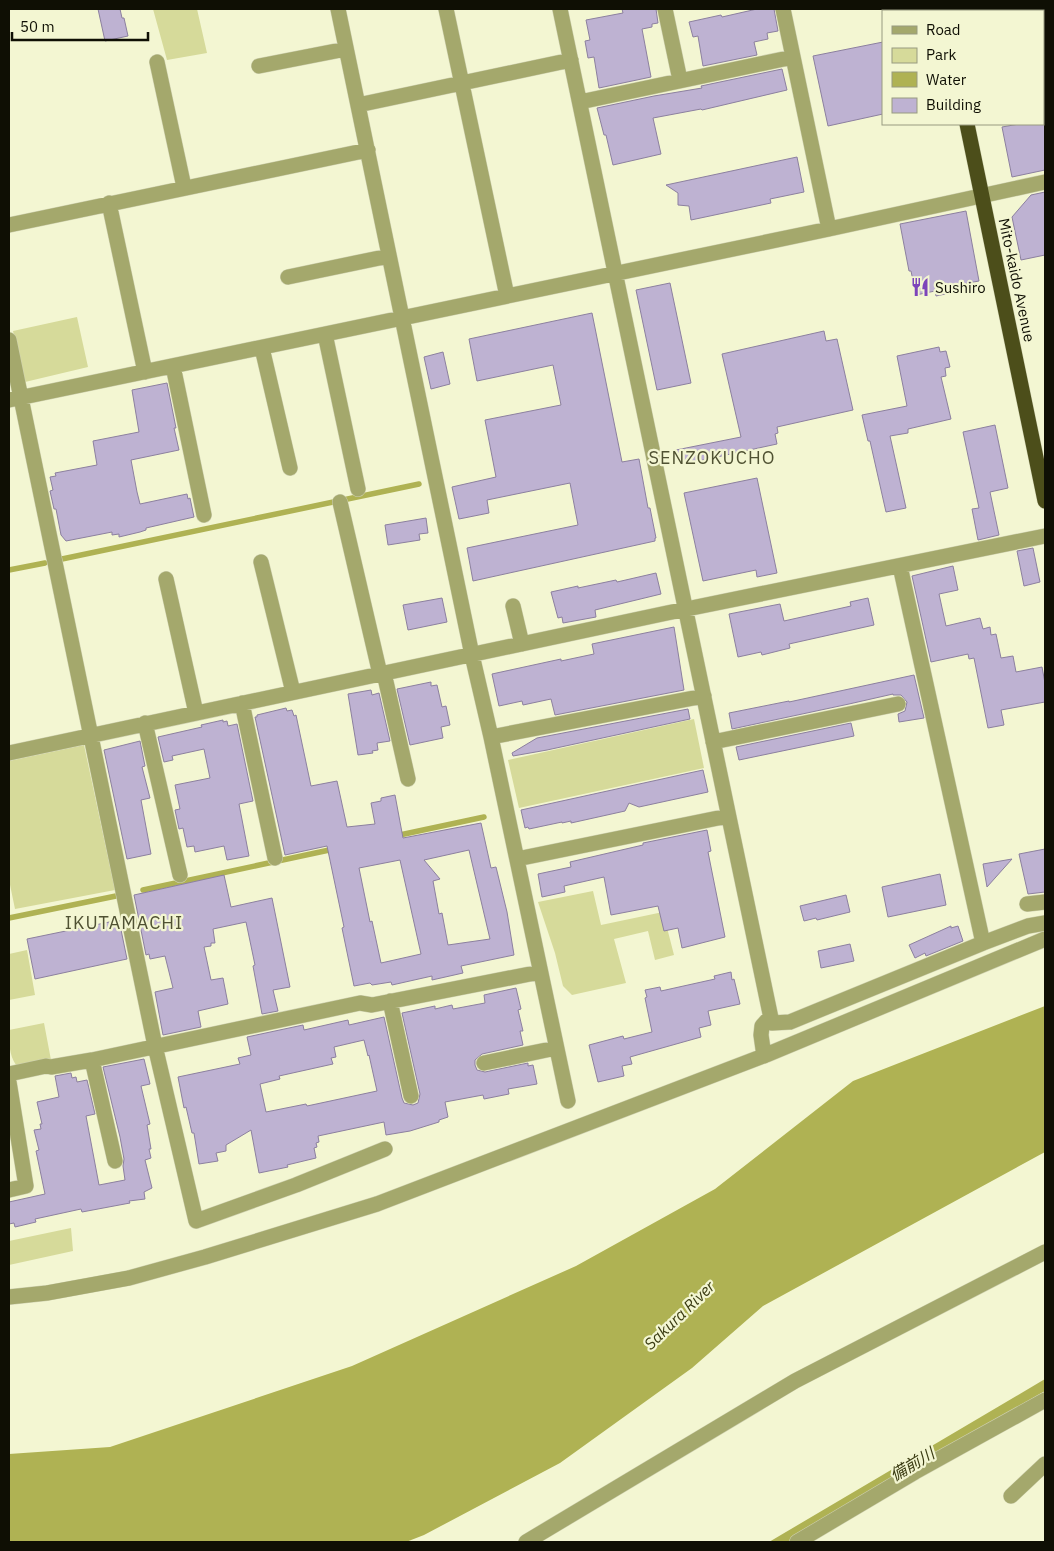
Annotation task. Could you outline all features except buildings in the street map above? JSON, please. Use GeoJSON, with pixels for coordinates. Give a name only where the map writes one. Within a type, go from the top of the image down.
{"type":"FeatureCollection","features":[{"type":"Feature","properties":{"kind":"highway","name":"Mito-kaido Avenue"},"geometry":{"type":"LineString","coordinates":[[967,125],[1045,502]]}},
{"type":"Feature","properties":{"kind":"street"},"geometry":{"type":"LineString","coordinates":[[338,9],[472,655],[568,1101]]}},
{"type":"Feature","properties":{"kind":"street"},"geometry":{"type":"LineString","coordinates":[[446,9],[507,296]]}},
{"type":"Feature","properties":{"kind":"street"},"geometry":{"type":"LineString","coordinates":[[560,9],[771,1020]]}},
{"type":"Feature","properties":{"kind":"street"},"geometry":{"type":"LineString","coordinates":[[665,9],[680,80]]}},
{"type":"Feature","properties":{"kind":"street"},"geometry":{"type":"LineString","coordinates":[[783,9],[830,229]]}},
{"type":"Feature","properties":{"kind":"street"},"geometry":{"type":"LineString","coordinates":[[259,66],[346,49]]}},
{"type":"Feature","properties":{"kind":"street"},"geometry":{"type":"LineString","coordinates":[[580,102],[793,56]]}},
{"type":"Feature","properties":{"kind":"street"},"geometry":{"type":"LineString","coordinates":[[358,104],[571,60]]}},
{"type":"Feature","properties":{"kind":"street"},"geometry":{"type":"LineString","coordinates":[[156,62],[184,187]]}},
{"type":"Feature","properties":{"kind":"street"},"geometry":{"type":"LineString","coordinates":[[9,225],[368,150]]}},
{"type":"Feature","properties":{"kind":"street"},"geometry":{"type":"LineString","coordinates":[[15,399],[830,229],[1045,182]]}},
{"type":"Feature","properties":{"kind":"street"},"geometry":{"type":"LineString","coordinates":[[109,203],[145,372]]}},
{"type":"Feature","properties":{"kind":"street"},"geometry":{"type":"LineString","coordinates":[[288,277],[389,256]]}},
{"type":"Feature","properties":{"kind":"street"},"geometry":{"type":"LineString","coordinates":[[326,334],[358,489]]}},
{"type":"Feature","properties":{"kind":"street"},"geometry":{"type":"LineString","coordinates":[[9,340],[15,399],[90,735],[155,1046],[196,1221],[296,1186],[385,1149]]}},
{"type":"Feature","properties":{"kind":"street"},"geometry":{"type":"LineString","coordinates":[[262,348],[290,468]]}},
{"type":"Feature","properties":{"kind":"street"},"geometry":{"type":"LineString","coordinates":[[173,366],[204,515]]}},
{"type":"Feature","properties":{"kind":"street"},"geometry":{"type":"LineString","coordinates":[[340,502],[408,779]]}},
{"type":"Feature","properties":{"kind":"street"},"geometry":{"type":"LineString","coordinates":[[9,753],[686,609],[1045,536]]}},
{"type":"Feature","properties":{"kind":"street"},"geometry":{"type":"LineString","coordinates":[[261,562],[292,692]]}},
{"type":"Feature","properties":{"kind":"street"},"geometry":{"type":"LineString","coordinates":[[900,566],[983,943]]}},
{"type":"Feature","properties":{"kind":"street"},"geometry":{"type":"LineString","coordinates":[[166,578],[196,713]]}},
{"type":"Feature","properties":{"kind":"street"},"geometry":{"type":"LineString","coordinates":[[513,606],[522,644]]}},
{"type":"Feature","properties":{"kind":"street"},"geometry":{"type":"LineString","coordinates":[[491,737],[704,696]]}},
{"type":"Feature","properties":{"kind":"street"},"geometry":{"type":"LineString","coordinates":[[242,703],[275,858]]}},
{"type":"Feature","properties":{"kind":"street"},"geometry":{"type":"LineString","coordinates":[[713,742],[898,704]]}},
{"type":"Feature","properties":{"kind":"street"},"geometry":{"type":"LineString","coordinates":[[145,724],[180,875]]}},
{"type":"Feature","properties":{"kind":"street"},"geometry":{"type":"LineString","coordinates":[[517,859],[728,816]]}},
{"type":"Feature","properties":{"kind":"street"},"geometry":{"type":"LineString","coordinates":[[1027,904],[1045,902]]}},
{"type":"Feature","properties":{"kind":"street"},"geometry":{"type":"LineString","coordinates":[[764,1056],[761,1035],[762,1026],[771,1020],[790,1022],[983,943],[1028,926],[1045,923]]}},
{"type":"Feature","properties":{"kind":"street"},"geometry":{"type":"LineString","coordinates":[[9,1297],[47,1293],[129,1278],[205,1257],[377,1204],[764,1056],[1045,939]]}},
{"type":"Feature","properties":{"kind":"street"},"geometry":{"type":"LineString","coordinates":[[9,1074],[92,1060],[360,1003],[372,1005],[540,972]]}},
{"type":"Feature","properties":{"kind":"street"},"geometry":{"type":"LineString","coordinates":[[390,1001],[411,1096]]}},
{"type":"Feature","properties":{"kind":"street"},"geometry":{"type":"LineString","coordinates":[[484,1063],[556,1048]]}},
{"type":"Feature","properties":{"kind":"street"},"geometry":{"type":"LineString","coordinates":[[92,1060],[115,1161]]}},
{"type":"Feature","properties":{"kind":"street"},"geometry":{"type":"LineString","coordinates":[[9,1082],[26,1186],[9,1190]]}},
{"type":"Feature","properties":{"kind":"street"},"geometry":{"type":"LineString","coordinates":[[526,1542],[795,1381],[1045,1252]]}},
{"type":"Feature","properties":{"kind":"street"},"geometry":{"type":"LineString","coordinates":[[797,1542],[915,1472],[1045,1400]]}},
{"type":"Feature","properties":{"kind":"street"},"geometry":{"type":"LineString","coordinates":[[1010,1496],[1045,1464]]}},
{"type":"Feature","properties":{"kind":"green space"},"geometry":{"type":"Polygon","coordinates":[[[153,9],[197,9],[207,53],[167,60],[153,9]]]}},
{"type":"Feature","properties":{"kind":"green space"},"geometry":{"type":"Polygon","coordinates":[[[77,317],[88,367],[25,382],[13,331],[77,317]]]}},
{"type":"Feature","properties":{"kind":"green space"},"geometry":{"type":"Polygon","coordinates":[[[694,719],[704,768],[519,808],[508,760],[694,719]]]}},
{"type":"Feature","properties":{"kind":"green space"},"geometry":{"type":"Polygon","coordinates":[[[84,745],[115,890],[15,909],[9,880],[9,761],[84,745]]]}},
{"type":"Feature","properties":{"kind":"green space"},"geometry":{"type":"Polygon","coordinates":[[[593,891],[601,925],[663,912],[674,955],[655,960],[648,931],[614,939],[626,983],[572,995],[563,986],[555,953],[538,902],[593,891]]]}},
{"type":"Feature","properties":{"kind":"green space"},"geometry":{"type":"Polygon","coordinates":[[[27,950],[35,995],[9,1000],[9,954],[27,950]]]}},
{"type":"Feature","properties":{"kind":"green space"},"geometry":{"type":"Polygon","coordinates":[[[44,1023],[51,1060],[16,1065],[9,1044],[9,1030],[44,1023]]]}},
{"type":"Feature","properties":{"kind":"green space"},"geometry":{"type":"Polygon","coordinates":[[[71,1228],[73,1251],[9,1265],[9,1241],[71,1228]]]}},
{"type":"Feature","properties":{"kind":"water","name":"Sakura River"},"geometry":{"type":"Polygon","coordinates":[[[1045,1006],[1045,1152],[763,1306],[692,1368],[560,1463],[424,1535],[406,1542],[9,1542],[9,1454],[110,1447],[352,1366],[576,1266],[715,1189],[853,1081],[1045,1006]]]}},
{"type":"Feature","properties":{"kind":"water","name":"備前川"},"geometry":{"type":"Polygon","coordinates":[[[1045,1379],[1045,1391],[788,1542],[769,1542],[1045,1379]]]}},
{"type":"Feature","properties":{"kind":"waterway"},"geometry":{"type":"LineString","coordinates":[[62,559],[419,484]]}},
{"type":"Feature","properties":{"kind":"waterway"},"geometry":{"type":"LineString","coordinates":[[9,570],[45,563]]}},
{"type":"Feature","properties":{"kind":"waterway"},"geometry":{"type":"LineString","coordinates":[[395,836],[484,817]]}},
{"type":"Feature","properties":{"kind":"waterway"},"geometry":{"type":"LineString","coordinates":[[143,890],[334,849]]}},
{"type":"Feature","properties":{"kind":"waterway"},"geometry":{"type":"LineString","coordinates":[[9,918],[116,896]]}},
{"type":"Feature","properties":{"kind":"place","name":"Sushiro"},"geometry":{"type":"Point","coordinates":[920,287]}},
{"type":"Feature","properties":{"kind":"district","name":"SENZOKUCHO"},"geometry":{"type":"Point","coordinates":[712,457]}},
{"type":"Feature","properties":{"kind":"district","name":"IKUTAMACHI"},"geometry":{"type":"Point","coordinates":[124,922]}}]}
